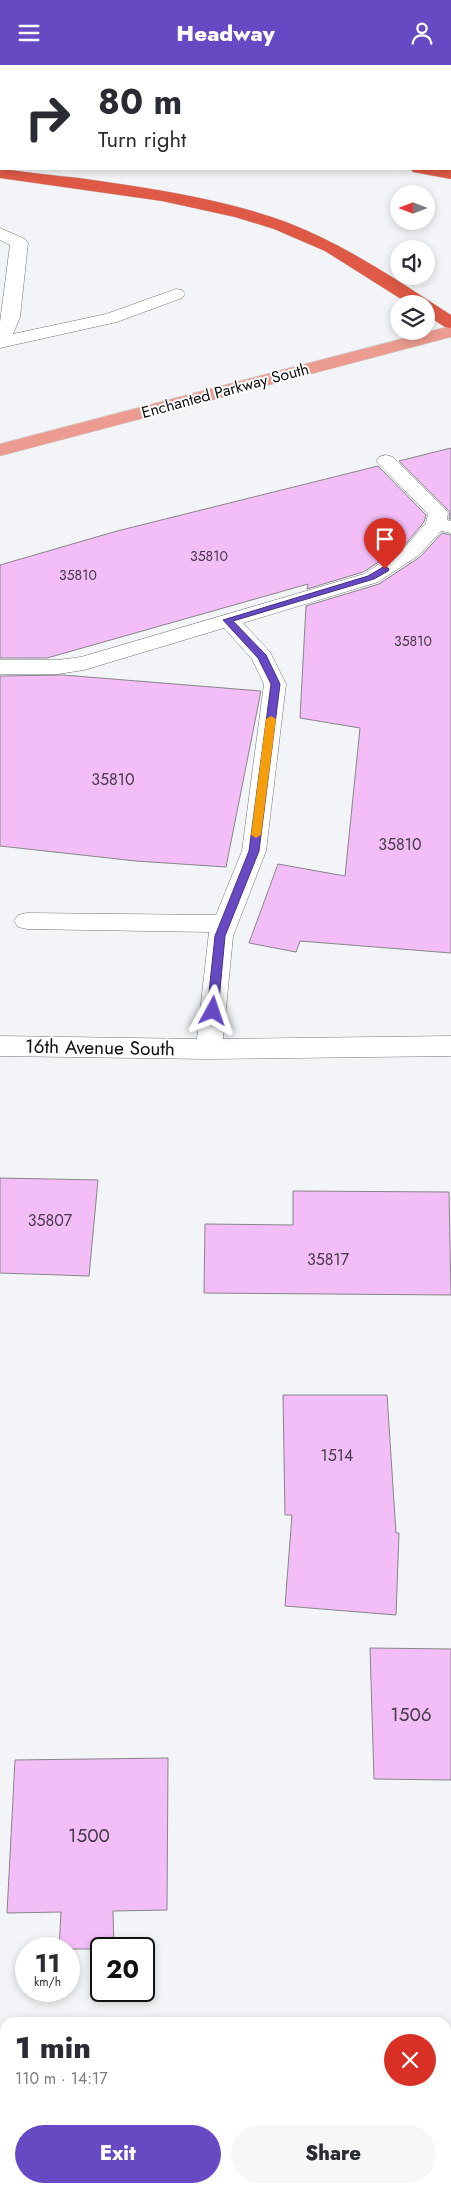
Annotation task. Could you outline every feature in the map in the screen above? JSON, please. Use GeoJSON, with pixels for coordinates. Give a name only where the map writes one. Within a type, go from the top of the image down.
{"type":"FeatureCollection","features":[{"type":"Feature","properties":{"kind":"highway"},"geometry":{"type":"LineString","coordinates":[[425,170],[451,174]]}},
{"type":"Feature","properties":{"kind":"highway"},"geometry":{"type":"LineString","coordinates":[[0,173],[161,197],[239,214],[299,234],[351,258],[407,295]]}},
{"type":"Feature","properties":{"kind":"highway"},"geometry":{"type":"LineString","coordinates":[[435,313],[451,323]]}},
{"type":"Feature","properties":{"kind":"main road","name":"Enchanted Parkway South"},"geometry":{"type":"LineString","coordinates":[[0,450],[451,331]]}},
{"type":"Feature","properties":{"kind":"street"},"geometry":{"type":"LineString","coordinates":[[0,233],[19,243]]}},
{"type":"Feature","properties":{"kind":"street"},"geometry":{"type":"LineString","coordinates":[[0,244],[19,243]]}},
{"type":"Feature","properties":{"kind":"street"},"geometry":{"type":"LineString","coordinates":[[19,243],[0,342],[111,318],[176,294]]}},
{"type":"Feature","properties":{"kind":"street"},"geometry":{"type":"LineString","coordinates":[[0,667],[58,667],[84,663],[371,578],[412,551],[444,525],[438,513],[386,461]]}},
{"type":"Feature","properties":{"kind":"street"},"geometry":{"type":"LineString","coordinates":[[209,1049],[220,936],[254,851],[275,684],[262,657],[228,620]]}},
{"type":"Feature","properties":{"kind":"street"},"geometry":{"type":"LineString","coordinates":[[27,921],[224,924]]}},
{"type":"Feature","properties":{"kind":"street","name":"16th Avenue South"},"geometry":{"type":"LineString","coordinates":[[0,1045],[209,1049],[351,1049],[451,1046]]}},
{"type":"Feature","properties":{"kind":"street","name":"16th Avenue South"},"geometry":{"type":"LineString","coordinates":[[351,1049],[451,1056]]}},
{"type":"Feature","properties":{"kind":"building"},"geometry":{"type":"Polygon","coordinates":[[[451,448],[451,519],[449,519],[450,512],[399,461],[451,448]]]}},
{"type":"Feature","properties":{"kind":"building"},"geometry":{"type":"Polygon","coordinates":[[[378,466],[426,515],[424,522],[404,546],[363,572],[307,589],[308,584],[47,658],[0,658],[0,565],[117,531],[378,466]]]}},
{"type":"Feature","properties":{"kind":"building"},"geometry":{"type":"Polygon","coordinates":[[[442,533],[451,535],[451,953],[300,941],[296,952],[249,943],[278,864],[345,876],[360,728],[300,718],[306,606],[379,584],[420,557],[442,533]]]}},
{"type":"Feature","properties":{"kind":"building"},"geometry":{"type":"Polygon","coordinates":[[[63,675],[261,691],[226,867],[136,861],[0,846],[0,676],[63,675]]]}},
{"type":"Feature","properties":{"kind":"building"},"geometry":{"type":"Polygon","coordinates":[[[0,1178],[98,1180],[89,1276],[0,1273],[0,1178]]]}},
{"type":"Feature","properties":{"kind":"building"},"geometry":{"type":"Polygon","coordinates":[[[293,1191],[449,1192],[451,1295],[204,1293],[205,1224],[293,1225],[293,1191]]]}},
{"type":"Feature","properties":{"kind":"building"},"geometry":{"type":"Polygon","coordinates":[[[283,1395],[387,1395],[396,1533],[399,1533],[396,1615],[285,1606],[292,1515],[285,1515],[283,1395]]]}},
{"type":"Feature","properties":{"kind":"building"},"geometry":{"type":"Polygon","coordinates":[[[370,1648],[451,1649],[451,1780],[374,1779],[370,1648]]]}},
{"type":"Feature","properties":{"kind":"building"},"geometry":{"type":"Polygon","coordinates":[[[168,1758],[167,1910],[113,1911],[114,1937],[90,1937],[90,1949],[80,1949],[80,1937],[60,1937],[61,1912],[7,1913],[15,1760],[168,1758]]]}},
{"type":"Feature","properties":{"kind":"slow traffic"},"geometry":{"type":"LineString","coordinates":[[256,835],[271,719]]}},
{"type":"Feature","properties":{"kind":"route"},"geometry":{"type":"LineString","coordinates":[[213,1011],[220,936],[254,851],[275,684],[262,657],[228,620],[371,578],[385,569]]}}]}
